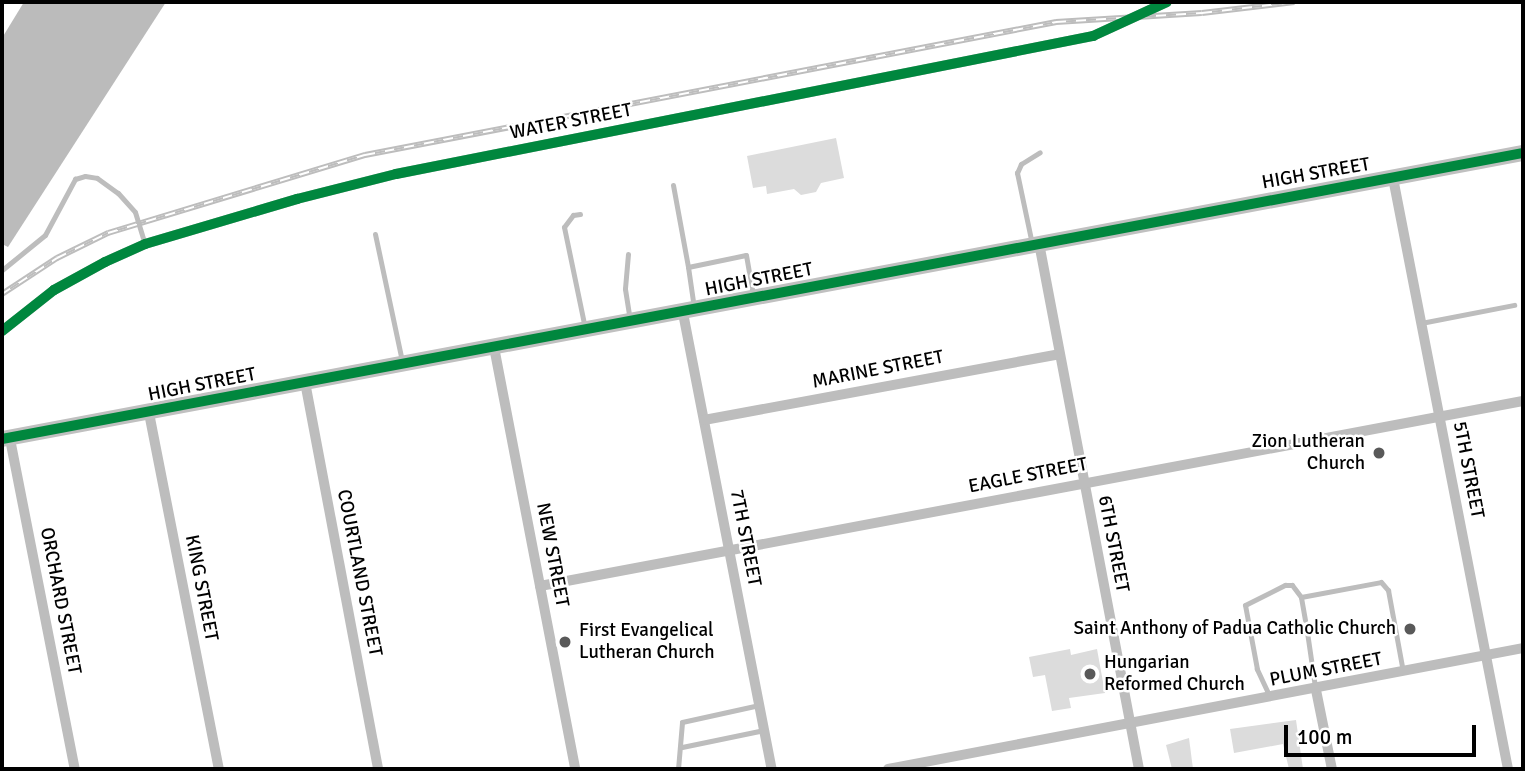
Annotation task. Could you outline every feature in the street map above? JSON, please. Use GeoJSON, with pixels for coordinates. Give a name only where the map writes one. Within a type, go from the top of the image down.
{"type":"FeatureCollection","features":[{"type":"Feature","properties":{"kind":"street","name":"WATER STREET"},"geometry":{"type":"LineString","coordinates":[[2,331],[54,290],[145,244],[396,174],[1093,36],[1167,2]]}},
{"type":"Feature","properties":{"kind":"street","name":"HIGH STREET"},"geometry":{"type":"LineString","coordinates":[[6,439],[1523,153]]}},
{"type":"Feature","properties":{"kind":"street","name":"5TH STREET"},"geometry":{"type":"LineString","coordinates":[[1393,178],[1508,769]]}},
{"type":"Feature","properties":{"kind":"street","name":"6TH STREET"},"geometry":{"type":"LineString","coordinates":[[1035,244],[1059,354],[1139,769]]}},
{"type":"Feature","properties":{"kind":"street","name":"7TH STREET"},"geometry":{"type":"LineString","coordinates":[[689,312],[704,420],[772,769]]}},
{"type":"Feature","properties":{"kind":"street","name":"NEW STREET"},"geometry":{"type":"LineString","coordinates":[[494,348],[575,769]]}},
{"type":"Feature","properties":{"kind":"street","name":"MARINE STREET"},"geometry":{"type":"LineString","coordinates":[[704,420],[1059,354]]}},
{"type":"Feature","properties":{"kind":"street","name":"COURTLAND STREET"},"geometry":{"type":"LineString","coordinates":[[305,382],[378,769]]}},
{"type":"Feature","properties":{"kind":"street","name":"EAGLE STREET"},"geometry":{"type":"LineString","coordinates":[[540,586],[1523,401]]}},
{"type":"Feature","properties":{"kind":"street","name":"KING STREET"},"geometry":{"type":"LineString","coordinates":[[149,413],[219,769]]}},
{"type":"Feature","properties":{"kind":"street","name":"ORCHARD STREET"},"geometry":{"type":"LineString","coordinates":[[6,439],[75,769]]}},
{"type":"Feature","properties":{"kind":"street","name":"PLUM STREET"},"geometry":{"type":"LineString","coordinates":[[888,769],[1316,690],[1523,648]]}},
{"type":"Feature","properties":{"kind":"street"},"geometry":{"type":"LineString","coordinates":[[1316,690],[1332,769]]}},
{"type":"Feature","properties":{"kind":"street"},"geometry":{"type":"LineString","coordinates":[[956,757],[958,769]]}},
{"type":"Feature","properties":{"kind":"lane"},"geometry":{"type":"LineString","coordinates":[[1035,244],[1017,173],[1021,164],[1040,152]]}},
{"type":"Feature","properties":{"kind":"lane"},"geometry":{"type":"LineString","coordinates":[[2,270],[45,235],[75,179],[85,176],[97,178],[118,193],[135,212],[145,244]]}},
{"type":"Feature","properties":{"kind":"lane"},"geometry":{"type":"LineString","coordinates":[[673,185],[688,267],[689,312]]}},
{"type":"Feature","properties":{"kind":"lane"},"geometry":{"type":"LineString","coordinates":[[580,214],[568,219],[564,227],[585,331]]}},
{"type":"Feature","properties":{"kind":"lane"},"geometry":{"type":"LineString","coordinates":[[375,234],[403,364]]}},
{"type":"Feature","properties":{"kind":"lane"},"geometry":{"type":"LineString","coordinates":[[628,254],[625,289],[631,323]]}},
{"type":"Feature","properties":{"kind":"lane"},"geometry":{"type":"LineString","coordinates":[[688,267],[746,255],[754,299]]}},
{"type":"Feature","properties":{"kind":"lane"},"geometry":{"type":"LineString","coordinates":[[1422,323],[1514,305]]}},
{"type":"Feature","properties":{"kind":"lane"},"geometry":{"type":"LineString","coordinates":[[1301,597],[1385,584],[1403,672]]}},
{"type":"Feature","properties":{"kind":"lane"},"geometry":{"type":"LineString","coordinates":[[1270,698],[1267,682],[1257,669],[1245,605],[1285,585],[1292,585],[1301,597],[1305,621]]}},
{"type":"Feature","properties":{"kind":"lane"},"geometry":{"type":"LineString","coordinates":[[1307,632],[1316,690]]}},
{"type":"Feature","properties":{"kind":"lane"},"geometry":{"type":"LineString","coordinates":[[678,769],[682,747],[682,722],[760,705]]}},
{"type":"Feature","properties":{"kind":"lane"},"geometry":{"type":"LineString","coordinates":[[682,747],[764,730]]}},
{"type":"Feature","properties":{"kind":"shaded area"},"geometry":{"type":"Polygon","coordinates":[[[24,2],[166,2],[8,247],[2,244],[2,38],[24,2]]]}},
{"type":"Feature","properties":{"kind":"building"},"geometry":{"type":"Polygon","coordinates":[[[836,138],[844,178],[821,183],[816,192],[801,195],[794,189],[767,194],[766,186],[753,188],[747,156],[836,138]]]}},
{"type":"Feature","properties":{"kind":"building"},"geometry":{"type":"Polygon","coordinates":[[[1070,649],[1071,655],[1097,649],[1105,693],[1069,698],[1071,708],[1052,711],[1045,675],[1033,677],[1029,657],[1070,649]]]}},
{"type":"Feature","properties":{"kind":"building"},"geometry":{"type":"Polygon","coordinates":[[[1296,720],[1303,769],[1289,769],[1283,744],[1234,753],[1230,729],[1296,720]]]}},
{"type":"Feature","properties":{"kind":"building"},"geometry":{"type":"Polygon","coordinates":[[[1189,738],[1193,769],[1172,769],[1166,745],[1189,738]]]}},
{"type":"Feature","properties":{"kind":"railway"},"geometry":{"type":"LineString","coordinates":[[2,294],[57,258],[108,233],[365,155],[1056,22],[1202,13],[1294,2]]}},
{"type":"Feature","properties":{"kind":"cycle path"},"geometry":{"type":"LineString","coordinates":[[2,331],[54,290],[145,244],[297,199],[396,174],[1093,36],[1167,2]]}},
{"type":"Feature","properties":{"kind":"cycle path"},"geometry":{"type":"LineString","coordinates":[[2,439],[1523,153]]}},
{"type":"Feature","properties":{"kind":"place","name":"Zion Lutheran Church"},"geometry":{"type":"Point","coordinates":[1379,453]}},
{"type":"Feature","properties":{"kind":"place","name":"Saint Anthony of Padua Catholic Church"},"geometry":{"type":"Point","coordinates":[1410,629]}},
{"type":"Feature","properties":{"kind":"place","name":"First Evangelical Lutheran Church"},"geometry":{"type":"Point","coordinates":[565,642]}},
{"type":"Feature","properties":{"kind":"place","name":"Hungarian Reformed Church"},"geometry":{"type":"Point","coordinates":[1090,674]}}]}
